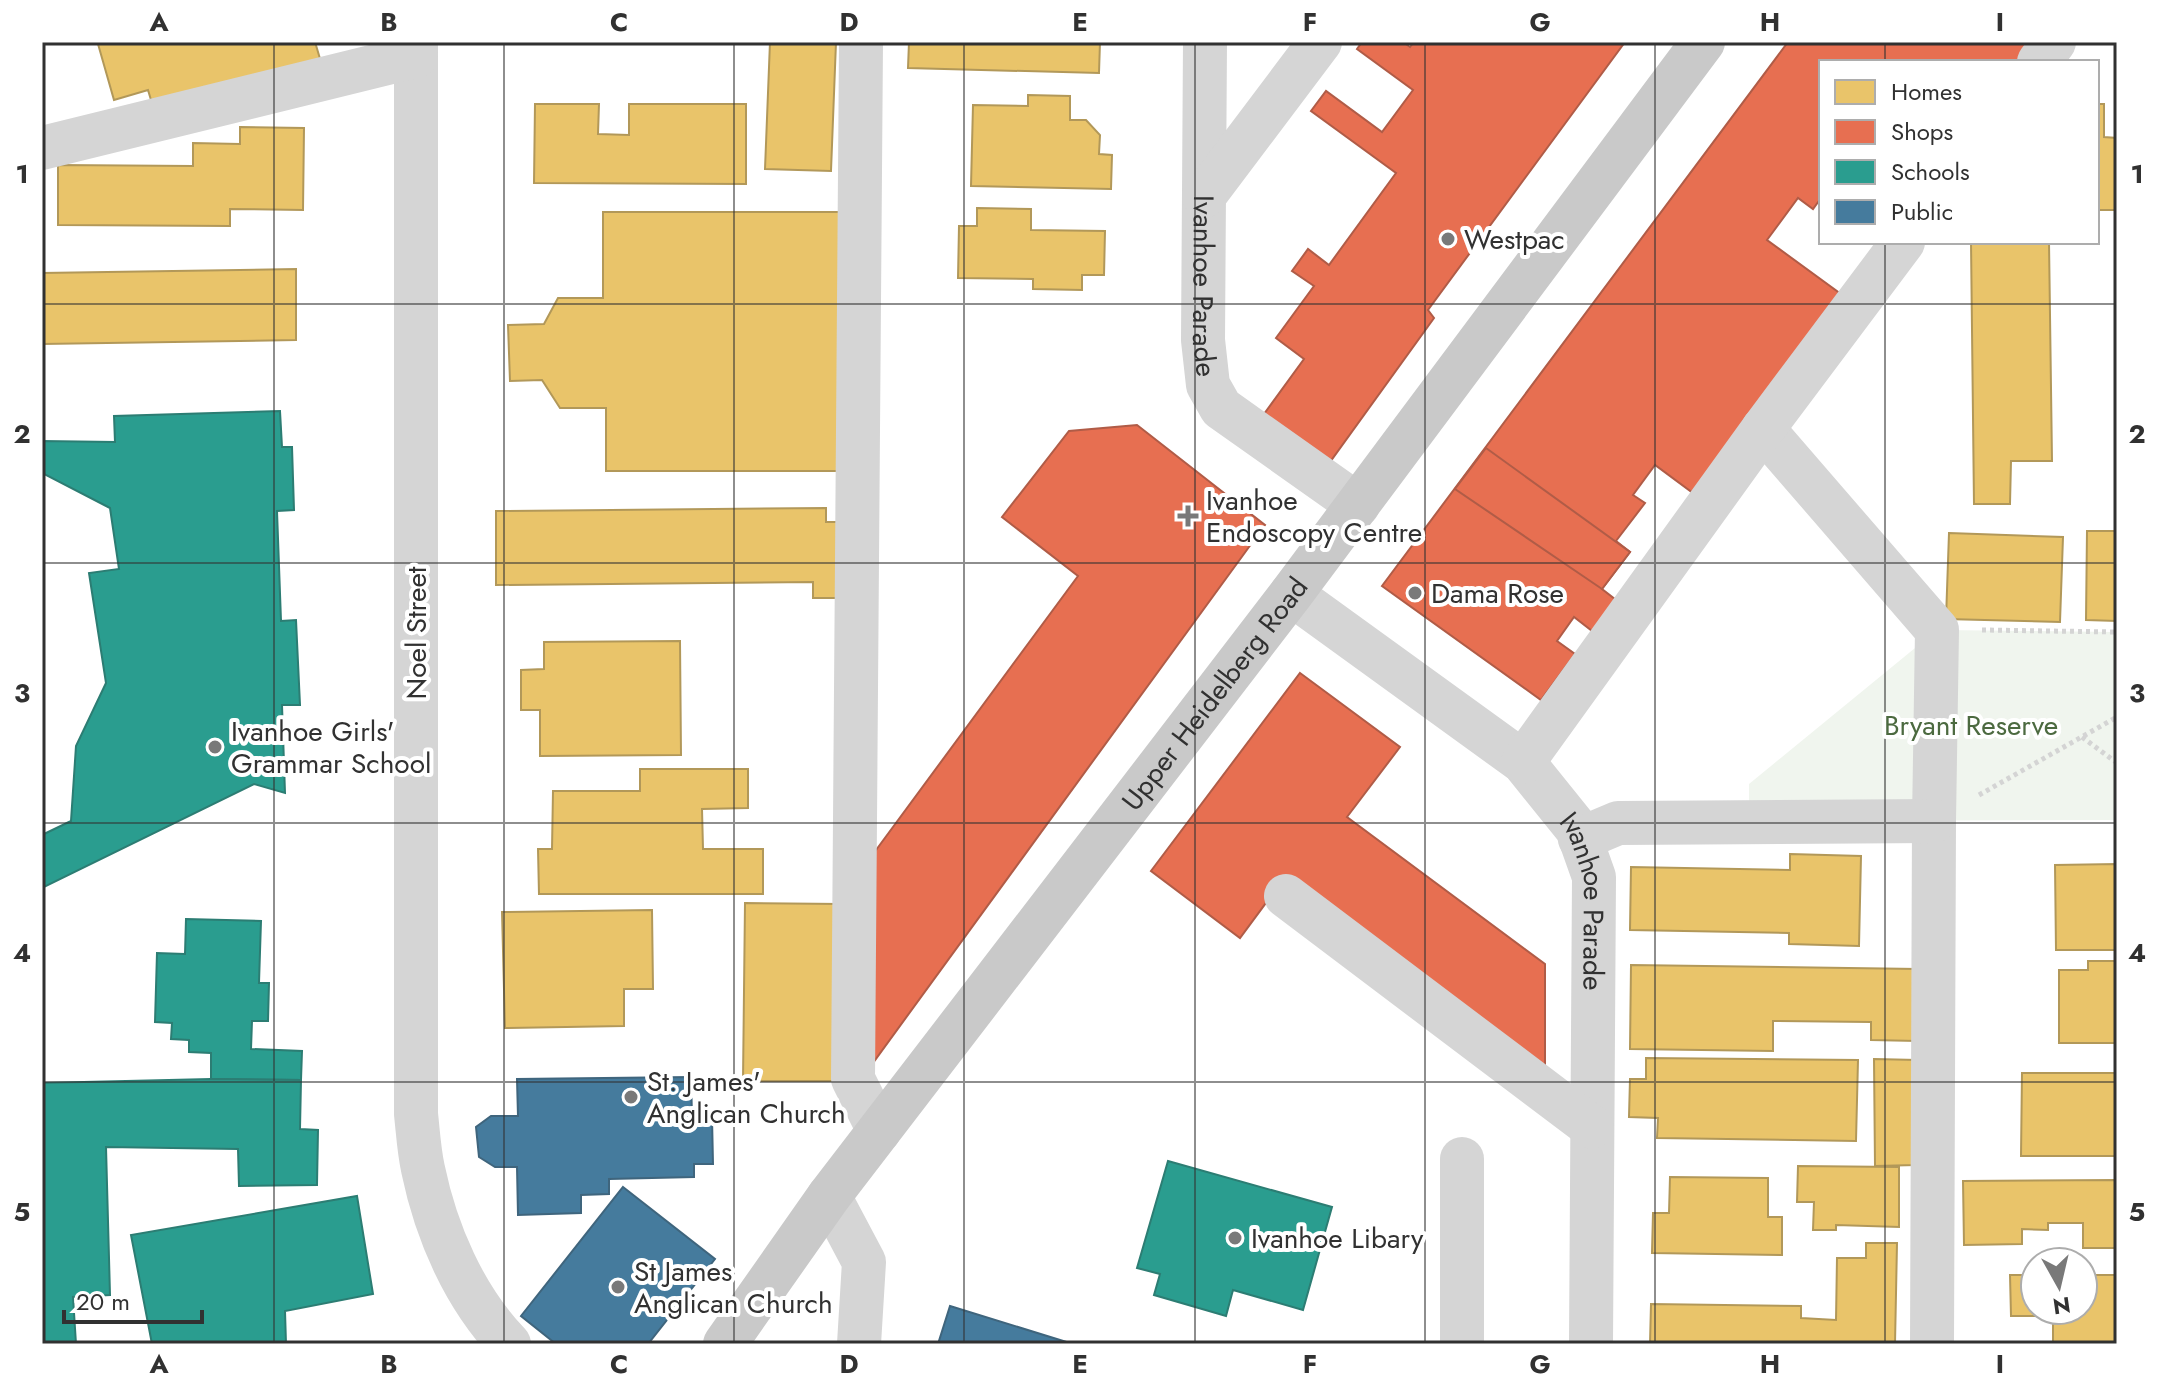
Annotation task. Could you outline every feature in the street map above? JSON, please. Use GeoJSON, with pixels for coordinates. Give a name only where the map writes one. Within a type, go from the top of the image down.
{"type":"FeatureCollection","features":[{"type":"Feature","properties":{"kind":"main road","name":"Upper Heidelberg Road"},"geometry":{"type":"LineString","coordinates":[[725,1344],[829,1196],[1291,594],[1703,42]]}},
{"type":"Feature","properties":{"kind":"street"},"geometry":{"type":"LineString","coordinates":[[861,42],[853,1079],[879,1131]]}},
{"type":"Feature","properties":{"kind":"street","name":"Ivanhoe Parade"},"geometry":{"type":"LineString","coordinates":[[1205,42],[1203,340],[1208,385],[1221,408],[1358,505]]}},
{"type":"Feature","properties":{"kind":"street"},"geometry":{"type":"LineString","coordinates":[[1204,196],[1320,42]]}},
{"type":"Feature","properties":{"kind":"street"},"geometry":{"type":"LineString","coordinates":[[2040,60],[2054,42]]}},
{"type":"Feature","properties":{"kind":"street"},"geometry":{"type":"LineString","coordinates":[[42,148],[416,49]]}},
{"type":"Feature","properties":{"kind":"street","name":"Noel Street"},"geometry":{"type":"LineString","coordinates":[[416,49],[416,1114],[422,1168],[440,1229],[464,1282],[509,1344]]}},
{"type":"Feature","properties":{"kind":"street"},"geometry":{"type":"LineString","coordinates":[[1523,762],[1763,429],[1902,244]]}},
{"type":"Feature","properties":{"kind":"street"},"geometry":{"type":"LineString","coordinates":[[1763,429],[1937,630],[1932,1344]]}},
{"type":"Feature","properties":{"kind":"street","name":"Ivanhoe Parade"},"geometry":{"type":"LineString","coordinates":[[1291,594],[1523,762],[1577,829],[1594,877],[1591,1344]]}},
{"type":"Feature","properties":{"kind":"street"},"geometry":{"type":"LineString","coordinates":[[1580,839],[1618,823],[1934,821]]}},
{"type":"Feature","properties":{"kind":"street"},"geometry":{"type":"LineString","coordinates":[[1286,896],[1592,1127]]}},
{"type":"Feature","properties":{"kind":"street"},"geometry":{"type":"LineString","coordinates":[[1462,1159],[1462,1344]]}},
{"type":"Feature","properties":{"kind":"street"},"geometry":{"type":"LineString","coordinates":[[829,1196],[864,1262],[859,1344]]}},
{"type":"Feature","properties":{"kind":"path"},"geometry":{"type":"LineString","coordinates":[[1937,630],[2117,632]]}},
{"type":"Feature","properties":{"kind":"path"},"geometry":{"type":"LineString","coordinates":[[1934,821],[2117,717]]}},
{"type":"Feature","properties":{"kind":"path"},"geometry":{"type":"LineString","coordinates":[[2082,737],[2117,763]]}},
{"type":"Feature","properties":{"kind":"green space","name":"Bryant Reserve"},"geometry":{"type":"Polygon","coordinates":[[[1937,630],[2117,632],[2117,820],[1749,821],[1749,784],[1937,630]]]}},
{"type":"Feature","properties":{"kind":"building: Homes"},"geometry":{"type":"Polygon","coordinates":[[[315,42],[321,62],[154,110],[148,90],[114,100],[98,44],[315,42]]]}},
{"type":"Feature","properties":{"kind":"building: Homes"},"geometry":{"type":"Polygon","coordinates":[[[770,42],[836,42],[831,171],[765,169],[770,42]]]}},
{"type":"Feature","properties":{"kind":"building: Homes"},"geometry":{"type":"Polygon","coordinates":[[[909,42],[1100,42],[1099,73],[908,68],[909,42]]]}},
{"type":"Feature","properties":{"kind":"building: Homes"},"geometry":{"type":"Polygon","coordinates":[[[1028,95],[1070,96],[1070,120],[1086,120],[1100,135],[1099,154],[1112,155],[1111,189],[971,186],[973,105],[1028,106],[1028,95]]]}},
{"type":"Feature","properties":{"kind":"building: Homes"},"geometry":{"type":"Polygon","coordinates":[[[535,104],[599,104],[598,134],[629,135],[629,104],[746,104],[746,184],[534,183],[535,104]]]}},
{"type":"Feature","properties":{"kind":"building: Homes"},"geometry":{"type":"Polygon","coordinates":[[[2099,104],[2104,104],[2104,137],[2117,138],[2117,210],[2099,210],[2099,104]]]}},
{"type":"Feature","properties":{"kind":"building: Homes"},"geometry":{"type":"Polygon","coordinates":[[[240,127],[304,128],[303,210],[230,209],[230,226],[58,225],[58,165],[193,166],[193,143],[240,144],[240,127]]]}},
{"type":"Feature","properties":{"kind":"building: Homes"},"geometry":{"type":"Polygon","coordinates":[[[977,208],[1031,209],[1031,230],[1105,231],[1104,275],[1082,275],[1082,290],[1033,289],[1033,279],[958,278],[959,226],[977,226],[977,208]]]}},
{"type":"Feature","properties":{"kind":"building: Homes"},"geometry":{"type":"Polygon","coordinates":[[[603,212],[841,212],[841,471],[606,471],[606,408],[560,408],[542,380],[510,381],[508,325],[544,324],[558,298],[603,298],[603,212]]]}},
{"type":"Feature","properties":{"kind":"building: Homes"},"geometry":{"type":"Polygon","coordinates":[[[1971,244],[2049,244],[2052,461],[2011,461],[2010,504],[1974,504],[1971,244]]]}},
{"type":"Feature","properties":{"kind":"building: Homes"},"geometry":{"type":"Polygon","coordinates":[[[296,269],[296,340],[42,344],[42,273],[296,269]]]}},
{"type":"Feature","properties":{"kind":"building: Homes"},"geometry":{"type":"Polygon","coordinates":[[[826,508],[826,522],[839,522],[840,598],[813,598],[813,582],[496,585],[496,511],[826,508]]]}},
{"type":"Feature","properties":{"kind":"building: Homes"},"geometry":{"type":"Polygon","coordinates":[[[2087,531],[2117,531],[2117,621],[2086,620],[2087,531]]]}},
{"type":"Feature","properties":{"kind":"building: Homes"},"geometry":{"type":"Polygon","coordinates":[[[1949,533],[2063,537],[2060,622],[1946,619],[1949,533]]]}},
{"type":"Feature","properties":{"kind":"building: Homes"},"geometry":{"type":"Polygon","coordinates":[[[680,641],[681,755],[540,756],[540,710],[521,710],[521,670],[544,669],[544,642],[680,641]]]}},
{"type":"Feature","properties":{"kind":"building: Homes"},"geometry":{"type":"Polygon","coordinates":[[[640,769],[748,769],[748,808],[702,809],[703,849],[763,849],[763,894],[539,894],[538,849],[552,849],[553,791],[640,791],[640,769]]]}},
{"type":"Feature","properties":{"kind":"building: Homes"},"geometry":{"type":"Polygon","coordinates":[[[1790,854],[1861,856],[1859,946],[1789,944],[1789,933],[1630,930],[1631,867],[1790,870],[1790,854]]]}},
{"type":"Feature","properties":{"kind":"building: Homes"},"geometry":{"type":"Polygon","coordinates":[[[2117,864],[2117,950],[2056,950],[2055,865],[2117,864]]]}},
{"type":"Feature","properties":{"kind":"building: Homes"},"geometry":{"type":"Polygon","coordinates":[[[745,903],[841,904],[840,1081],[743,1081],[745,903]]]}},
{"type":"Feature","properties":{"kind":"building: Homes"},"geometry":{"type":"Polygon","coordinates":[[[652,910],[653,989],[624,989],[624,1026],[505,1028],[502,912],[652,910]]]}},
{"type":"Feature","properties":{"kind":"building: Homes"},"geometry":{"type":"Polygon","coordinates":[[[2088,961],[2117,961],[2117,1043],[2059,1043],[2059,970],[2088,970],[2088,961]]]}},
{"type":"Feature","properties":{"kind":"building: Homes"},"geometry":{"type":"Polygon","coordinates":[[[1631,965],[1918,969],[1917,1041],[1871,1040],[1871,1022],[1773,1021],[1773,1051],[1630,1049],[1631,965]]]}},
{"type":"Feature","properties":{"kind":"building: Homes"},"geometry":{"type":"Polygon","coordinates":[[[1646,1058],[1858,1060],[1856,1141],[1657,1138],[1658,1118],[1629,1117],[1630,1079],[1646,1079],[1646,1058]]]}},
{"type":"Feature","properties":{"kind":"building: Homes"},"geometry":{"type":"Polygon","coordinates":[[[1874,1059],[1917,1060],[1916,1165],[1875,1166],[1874,1059]]]}},
{"type":"Feature","properties":{"kind":"building: Homes"},"geometry":{"type":"Polygon","coordinates":[[[2022,1073],[2117,1073],[2117,1156],[2021,1156],[2022,1073]]]}},
{"type":"Feature","properties":{"kind":"building: Homes"},"geometry":{"type":"Polygon","coordinates":[[[1798,1166],[1899,1167],[1899,1227],[1836,1225],[1836,1230],[1813,1230],[1814,1202],[1797,1202],[1798,1166]]]}},
{"type":"Feature","properties":{"kind":"building: Homes"},"geometry":{"type":"Polygon","coordinates":[[[1670,1177],[1768,1178],[1768,1217],[1782,1217],[1782,1255],[1652,1253],[1653,1213],[1669,1213],[1670,1177]]]}},
{"type":"Feature","properties":{"kind":"building: Homes"},"geometry":{"type":"Polygon","coordinates":[[[2117,1180],[2117,1248],[2083,1246],[2083,1223],[2048,1223],[2048,1230],[2022,1229],[2022,1244],[1964,1245],[1963,1181],[2117,1180]]]}},
{"type":"Feature","properties":{"kind":"building: Homes"},"geometry":{"type":"Polygon","coordinates":[[[1866,1243],[1897,1243],[1895,1344],[1650,1344],[1651,1304],[1801,1306],[1801,1318],[1836,1320],[1837,1258],[1866,1258],[1866,1243]]]}},
{"type":"Feature","properties":{"kind":"building: Homes"},"geometry":{"type":"Polygon","coordinates":[[[2010,1275],[2019,1275],[2019,1316],[2011,1316],[2010,1275]]]}},
{"type":"Feature","properties":{"kind":"building: Homes"},"geometry":{"type":"Polygon","coordinates":[[[2099,1275],[2117,1275],[2117,1344],[2053,1344],[2053,1326],[2099,1326],[2099,1275]]]}},
{"type":"Feature","properties":{"kind":"building: Shops"},"geometry":{"type":"Polygon","coordinates":[[[1362,42],[1403,42],[1410,47],[1414,42],[1625,42],[1428,310],[1434,318],[1330,462],[1264,414],[1304,359],[1276,338],[1314,286],[1292,271],[1308,249],[1329,265],[1396,173],[1311,111],[1326,91],[1382,132],[1413,90],[1357,49],[1362,42]]]}},
{"type":"Feature","properties":{"kind":"building: Shops"},"geometry":{"type":"Polygon","coordinates":[[[1788,42],[2037,42],[2024,60],[1819,60],[1819,201],[1813,209],[1798,198],[1767,240],[1845,297],[1697,496],[1655,465],[1633,495],[1645,503],[1616,541],[1630,552],[1602,589],[1629,610],[1605,641],[1574,617],[1557,641],[1575,654],[1541,700],[1382,586],[1788,42]]]}},
{"type":"Feature","properties":{"kind":"building: Shops"},"geometry":{"type":"Polygon","coordinates":[[[1137,425],[1265,525],[862,1078],[865,865],[1078,576],[1002,517],[1069,431],[1137,425]]]}},
{"type":"Feature","properties":{"kind":"building: Shops"},"geometry":{"type":"Polygon","coordinates":[[[1486,448],[1630,552],[1602,589],[1455,489],[1486,448]]]}},
{"type":"Feature","properties":{"kind":"building: Shops"},"geometry":{"type":"Polygon","coordinates":[[[1300,673],[1400,747],[1347,817],[1545,964],[1545,1082],[1280,884],[1240,938],[1151,871],[1300,673]]]}},
{"type":"Feature","properties":{"kind":"building: Schools"},"geometry":{"type":"Polygon","coordinates":[[[280,411],[282,447],[292,447],[294,510],[277,511],[281,621],[296,620],[300,705],[282,705],[285,793],[254,784],[42,888],[42,835],[71,821],[76,746],[106,683],[89,573],[119,569],[110,508],[42,473],[42,441],[115,442],[114,416],[280,411]]]}},
{"type":"Feature","properties":{"kind":"building: Schools"},"geometry":{"type":"Polygon","coordinates":[[[186,919],[261,921],[259,983],[269,983],[268,1021],[252,1021],[251,1049],[302,1051],[301,1080],[211,1079],[211,1053],[189,1052],[189,1040],[171,1039],[172,1023],[155,1022],[157,953],[185,954],[186,919]]]}},
{"type":"Feature","properties":{"kind":"building: Schools"},"geometry":{"type":"Polygon","coordinates":[[[301,1080],[300,1129],[318,1130],[317,1185],[239,1186],[238,1149],[106,1147],[110,1295],[73,1297],[76,1344],[42,1344],[42,1083],[301,1080]]]}},
{"type":"Feature","properties":{"kind":"building: Schools","name":"Ivanhoe Libary"},"geometry":{"type":"Polygon","coordinates":[[[1168,1161],[1332,1207],[1303,1310],[1233,1290],[1226,1316],[1154,1295],[1160,1274],[1137,1268],[1168,1161]]]}},
{"type":"Feature","properties":{"kind":"building: Schools"},"geometry":{"type":"Polygon","coordinates":[[[357,1196],[373,1294],[285,1311],[286,1344],[152,1344],[131,1235],[357,1196]]]}},
{"type":"Feature","properties":{"kind":"building: Public"},"geometry":{"type":"Polygon","coordinates":[[[691,1077],[692,1117],[712,1117],[713,1164],[694,1164],[694,1177],[609,1179],[609,1194],[581,1195],[581,1213],[518,1215],[517,1167],[495,1167],[479,1157],[476,1127],[491,1116],[518,1116],[517,1079],[691,1077]]]}},
{"type":"Feature","properties":{"kind":"building: Public","name":"St James Anglican Church"},"geometry":{"type":"Polygon","coordinates":[[[623,1187],[715,1259],[648,1344],[556,1344],[521,1316],[623,1187]]]}},
{"type":"Feature","properties":{"kind":"building: Public"},"geometry":{"type":"Polygon","coordinates":[[[950,1306],[1073,1344],[938,1344],[950,1306]]]}},
{"type":"Feature","properties":{"kind":"place","name":"Westpac"},"geometry":{"type":"Point","coordinates":[1448,239]}},
{"type":"Feature","properties":{"kind":"place","name":"Ivanhoe Endoscopy Centre"},"geometry":{"type":"Point","coordinates":[1188,516]}},
{"type":"Feature","properties":{"kind":"place","name":"Dama Rose"},"geometry":{"type":"Point","coordinates":[1415,593]}},
{"type":"Feature","properties":{"kind":"place","name":"Ivanhoe Girls' Grammar School"},"geometry":{"type":"Point","coordinates":[215,747]}},
{"type":"Feature","properties":{"kind":"place","name":"St. James' Anglican Church"},"geometry":{"type":"Point","coordinates":[631,1097]}},
{"type":"Feature","properties":{"kind":"place","name":"Ivanhoe Libary"},"geometry":{"type":"Point","coordinates":[1235,1238]}},
{"type":"Feature","properties":{"kind":"place","name":"St James Anglican Church"},"geometry":{"type":"Point","coordinates":[618,1287]}}]}
